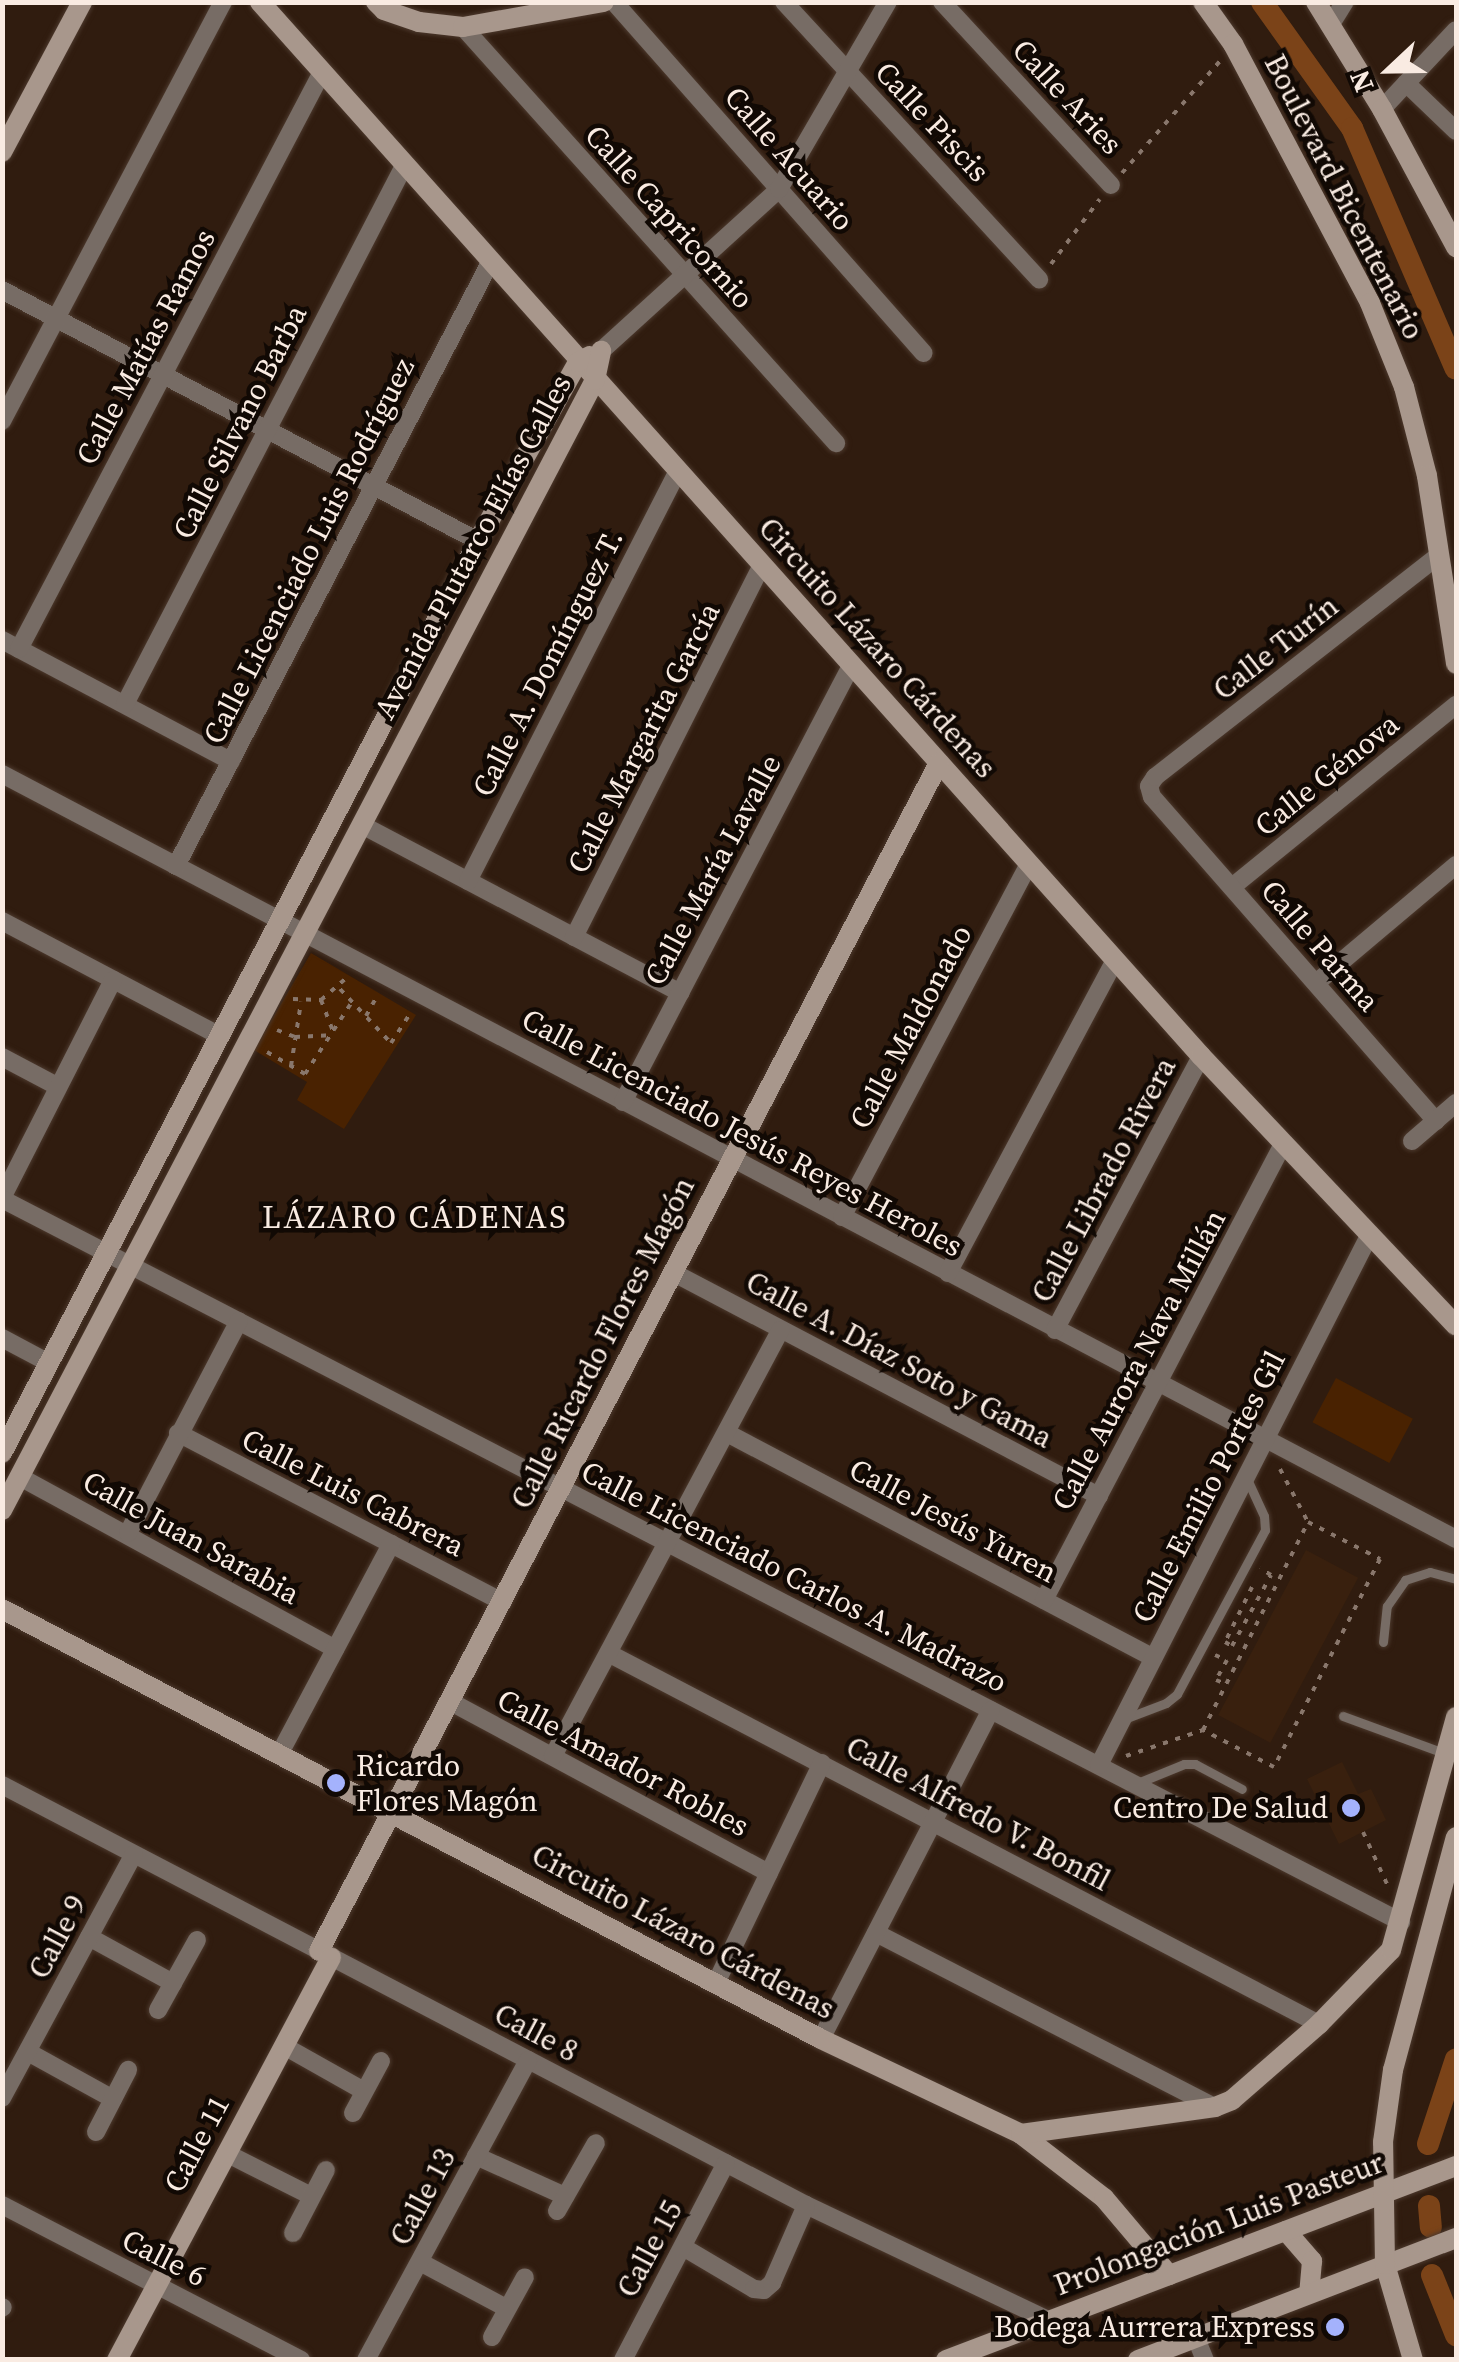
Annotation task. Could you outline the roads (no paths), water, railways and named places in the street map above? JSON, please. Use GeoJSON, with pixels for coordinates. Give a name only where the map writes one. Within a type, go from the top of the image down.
{"type":"FeatureCollection","features":[{"type":"Feature","properties":{"kind":"street"},"geometry":{"type":"LineString","coordinates":[[2,152],[82,2]]}},
{"type":"Feature","properties":{"kind":"street"},"geometry":{"type":"LineString","coordinates":[[2,421],[222,2]]}},
{"type":"Feature","properties":{"kind":"street","name":"Circuito Lázaro Cárdenas"},"geometry":{"type":"LineString","coordinates":[[260,2],[1282,1146],[1456,1326]]}},
{"type":"Feature","properties":{"kind":"street"},"geometry":{"type":"LineString","coordinates":[[376,2],[384,10],[419,22],[463,28],[604,2]]}},
{"type":"Feature","properties":{"kind":"street","name":"Calle Acuario"},"geometry":{"type":"LineString","coordinates":[[614,2],[923,353]]}},
{"type":"Feature","properties":{"kind":"street","name":"Calle Piscis"},"geometry":{"type":"LineString","coordinates":[[784,2],[1040,279]]}},
{"type":"Feature","properties":{"kind":"street"},"geometry":{"type":"LineString","coordinates":[[601,351],[779,189],[888,2]]}},
{"type":"Feature","properties":{"kind":"street","name":"Calle Aries"},"geometry":{"type":"LineString","coordinates":[[942,2],[1111,184]]}},
{"type":"Feature","properties":{"kind":"street","name":"Boulevard Bicentenario"},"geometry":{"type":"LineString","coordinates":[[1204,2],[1234,44],[1370,302],[1404,387],[1427,476],[1456,664]]}},
{"type":"Feature","properties":{"kind":"street"},"geometry":{"type":"LineString","coordinates":[[1316,2],[1382,109],[1456,247]]}},
{"type":"Feature","properties":{"kind":"street"},"geometry":{"type":"LineString","coordinates":[[1330,24],[1345,2]]}},
{"type":"Feature","properties":{"kind":"street","name":"Calle Capricornio"},"geometry":{"type":"LineString","coordinates":[[463,28],[836,442]]}},
{"type":"Feature","properties":{"kind":"street"},"geometry":{"type":"LineString","coordinates":[[1382,109],[1456,30]]}},
{"type":"Feature","properties":{"kind":"street","name":"Calle Matías Ramos"},"geometry":{"type":"LineString","coordinates":[[11,644],[163,374],[322,72]]}},
{"type":"Feature","properties":{"kind":"street"},"geometry":{"type":"LineString","coordinates":[[1406,83],[1456,130]]}},
{"type":"Feature","properties":{"kind":"street","name":"Calle Silvano Barba"},"geometry":{"type":"LineString","coordinates":[[125,704],[405,164]]}},
{"type":"Feature","properties":{"kind":"street","name":"Calle Licenciado Luis Rodríguez"},"geometry":{"type":"LineString","coordinates":[[176,866],[490,261]]}},
{"type":"Feature","properties":{"kind":"street"},"geometry":{"type":"LineString","coordinates":[[2,290],[478,540]]}},
{"type":"Feature","properties":{"kind":"street","name":"Avenida Plutarco Elías Calles"},"geometry":{"type":"LineString","coordinates":[[2,1453],[478,540],[578,362],[601,351]]}},
{"type":"Feature","properties":{"kind":"street","name":"Avenida Plutarco Elías Calles"},"geometry":{"type":"LineString","coordinates":[[2,1510],[595,380],[601,351]]}},
{"type":"Feature","properties":{"kind":"street","name":"Calle A. Domínguez T."},"geometry":{"type":"LineString","coordinates":[[468,880],[678,471]]}},
{"type":"Feature","properties":{"kind":"street","name":"Calle Turín"},"geometry":{"type":"LineString","coordinates":[[1149,786],[1155,776],[1440,555]]}},
{"type":"Feature","properties":{"kind":"street","name":"Calle Margarita García"},"geometry":{"type":"LineString","coordinates":[[574,936],[762,565]]}},
{"type":"Feature","properties":{"kind":"street"},"geometry":{"type":"LineString","coordinates":[[11,644],[231,761]]}},
{"type":"Feature","properties":{"kind":"street","name":"Calle María Lavalle"},"geometry":{"type":"LineString","coordinates":[[623,1102],[852,665]]}},
{"type":"Feature","properties":{"kind":"street","name":"Calle Génova"},"geometry":{"type":"LineString","coordinates":[[1232,887],[1456,705]]}},
{"type":"Feature","properties":{"kind":"street","name":"Calle Ricardo Flores Magón"},"geometry":{"type":"LineString","coordinates":[[325,1954],[451,1702],[940,763]]}},
{"type":"Feature","properties":{"kind":"street","name":"Calle Licenciado Jesús Reyes Heroles"},"geometry":{"type":"LineString","coordinates":[[2,774],[1456,1540]]}},
{"type":"Feature","properties":{"kind":"street","name":"Calle Parma"},"geometry":{"type":"LineString","coordinates":[[1149,786],[1152,797],[1436,1120]]}},
{"type":"Feature","properties":{"kind":"street"},"geometry":{"type":"LineString","coordinates":[[362,825],[680,992]]}},
{"type":"Feature","properties":{"kind":"street","name":"Calle Maldonado"},"geometry":{"type":"LineString","coordinates":[[842,1217],[1029,864]]}},
{"type":"Feature","properties":{"kind":"street"},"geometry":{"type":"LineString","coordinates":[[1316,983],[1456,865]]}},
{"type":"Feature","properties":{"kind":"street"},"geometry":{"type":"LineString","coordinates":[[2,921],[220,1036]]}},
{"type":"Feature","properties":{"kind":"street"},"geometry":{"type":"LineString","coordinates":[[948,1273],[1115,960]]}},
{"type":"Feature","properties":{"kind":"street"},"geometry":{"type":"LineString","coordinates":[[2,1199],[113,980]]}},
{"type":"Feature","properties":{"kind":"street","name":"Calle Librado Rivera"},"geometry":{"type":"LineString","coordinates":[[1055,1330],[1201,1056]]}},
{"type":"Feature","properties":{"kind":"street"},"geometry":{"type":"LineString","coordinates":[[2,1057],[58,1086]]}},
{"type":"Feature","properties":{"kind":"street"},"geometry":{"type":"LineString","coordinates":[[1412,1141],[1456,1103]]}},
{"type":"Feature","properties":{"kind":"street","name":"Calle Aurora Nava Millán"},"geometry":{"type":"LineString","coordinates":[[1044,1600],[1282,1146]]}},
{"type":"Feature","properties":{"kind":"street","name":"Calle Licenciado Carlos A. Madrazo"},"geometry":{"type":"LineString","coordinates":[[2,1199],[1401,1922]]}},
{"type":"Feature","properties":{"kind":"street","name":"Calle Emilio Portes Gil"},"geometry":{"type":"LineString","coordinates":[[1099,1765],[1262,1439],[1370,1234]]}},
{"type":"Feature","properties":{"kind":"street","name":"Calle A. Díaz Soto y Gama"},"geometry":{"type":"LineString","coordinates":[[674,1272],[1098,1496]]}},
{"type":"Feature","properties":{"kind":"street"},"geometry":{"type":"LineString","coordinates":[[128,1533],[239,1321]]}},
{"type":"Feature","properties":{"kind":"street"},"geometry":{"type":"LineString","coordinates":[[553,1756],[670,1544],[780,1330]]}},
{"type":"Feature","properties":{"kind":"street"},"geometry":{"type":"LineString","coordinates":[[2,1338],[49,1363]]}},
{"type":"Feature","properties":{"kind":"street","name":"Calle Luis Cabrera"},"geometry":{"type":"LineString","coordinates":[[178,1433],[503,1602]]}},
{"type":"Feature","properties":{"kind":"street","name":"Calle Jesús Yuren"},"geometry":{"type":"LineString","coordinates":[[727,1433],[1153,1658]]}},
{"type":"Feature","properties":{"kind":"street","name":"Calle Juan Sarabia"},"geometry":{"type":"LineString","coordinates":[[20,1477],[335,1649]]}},
{"type":"Feature","properties":{"kind":"street"},"geometry":{"type":"LineString","coordinates":[[280,1753],[391,1544]]}},
{"type":"Feature","properties":{"kind":"street","name":"Circuito Lázaro Cárdenas"},"geometry":{"type":"LineString","coordinates":[[2,1609],[821,2039],[1020,2134],[1104,2198],[1169,2275]]}},
{"type":"Feature","properties":{"kind":"street","name":"Calle Alfredo V. Bonfil"},"geometry":{"type":"LineString","coordinates":[[610,1654],[1319,2024]]}},
{"type":"Feature","properties":{"kind":"street","name":"Calle Amador Robles"},"geometry":{"type":"LineString","coordinates":[[451,1702],[769,1873]]}},
{"type":"Feature","properties":{"kind":"street"},"geometry":{"type":"LineString","coordinates":[[821,2039],[991,1710]]}},
{"type":"Feature","properties":{"kind":"street"},"geometry":{"type":"LineString","coordinates":[[1020,2134],[1215,2107],[1232,2100],[1319,2024],[1382,1959],[1401,1922],[1456,1718]]}},
{"type":"Feature","properties":{"kind":"street"},"geometry":{"type":"LineString","coordinates":[[716,1983],[822,1763]]}},
{"type":"Feature","properties":{"kind":"street","name":"Calle 8"},"geometry":{"type":"LineString","coordinates":[[2,1785],[806,2205],[1048,2320]]}},
{"type":"Feature","properties":{"kind":"street"},"geometry":{"type":"LineString","coordinates":[[1414,2360],[1385,2264],[1384,2142],[1393,2070],[1456,1837]]}},
{"type":"Feature","properties":{"kind":"street"},"geometry":{"type":"LineString","coordinates":[[1422,1849],[1428,1866],[1428,1940]]}},
{"type":"Feature","properties":{"kind":"street","name":"Calle 9"},"geometry":{"type":"LineString","coordinates":[[2,2098],[134,1854]]}},
{"type":"Feature","properties":{"kind":"street"},"geometry":{"type":"LineString","coordinates":[[876,1932],[1215,2107]]}},
{"type":"Feature","properties":{"kind":"street"},"geometry":{"type":"LineString","coordinates":[[89,1938],[172,1983]]}},
{"type":"Feature","properties":{"kind":"street"},"geometry":{"type":"LineString","coordinates":[[158,2010],[197,1940]]}},
{"type":"Feature","properties":{"kind":"street","name":"Calle 11"},"geometry":{"type":"LineString","coordinates":[[117,2360],[284,2046],[325,1954]]}},
{"type":"Feature","properties":{"kind":"street"},"geometry":{"type":"LineString","coordinates":[[1382,1959],[1406,1964],[1419,1975]]}},
{"type":"Feature","properties":{"kind":"street"},"geometry":{"type":"LineString","coordinates":[[284,2046],[364,2091]]}},
{"type":"Feature","properties":{"kind":"street"},"geometry":{"type":"LineString","coordinates":[[28,2052],[113,2099]]}},
{"type":"Feature","properties":{"kind":"street","name":"Calle 13"},"geometry":{"type":"LineString","coordinates":[[366,2360],[528,2060]]}},
{"type":"Feature","properties":{"kind":"street"},"geometry":{"type":"LineString","coordinates":[[353,2113],[381,2061]]}},
{"type":"Feature","properties":{"kind":"street"},"geometry":{"type":"LineString","coordinates":[[96,2132],[128,2070]]}},
{"type":"Feature","properties":{"kind":"street"},"geometry":{"type":"LineString","coordinates":[[476,2156],[561,2204],[596,2143]]}},
{"type":"Feature","properties":{"kind":"street"},"geometry":{"type":"LineString","coordinates":[[226,2153],[311,2196]]}},
{"type":"Feature","properties":{"kind":"street","name":"Calle 15"},"geometry":{"type":"LineString","coordinates":[[623,2360],[726,2164]]}},
{"type":"Feature","properties":{"kind":"street","name":"Prolongación Luis Pasteur"},"geometry":{"type":"LineString","coordinates":[[946,2360],[1456,2166]]}},
{"type":"Feature","properties":{"kind":"street"},"geometry":{"type":"LineString","coordinates":[[293,2232],[326,2170]]}},
{"type":"Feature","properties":{"kind":"street","name":"Calle 6"},"geometry":{"type":"LineString","coordinates":[[2,2205],[301,2360]]}},
{"type":"Feature","properties":{"kind":"street"},"geometry":{"type":"LineString","coordinates":[[683,2247],[754,2289],[764,2290],[772,2282],[806,2205]]}},
{"type":"Feature","properties":{"kind":"street"},"geometry":{"type":"LineString","coordinates":[[1286,2231],[1312,2261],[1309,2294]]}},
{"type":"Feature","properties":{"kind":"street"},"geometry":{"type":"LineString","coordinates":[[1138,2360],[1456,2238]]}},
{"type":"Feature","properties":{"kind":"street"},"geometry":{"type":"LineString","coordinates":[[420,2262],[506,2308]]}},
{"type":"Feature","properties":{"kind":"street"},"geometry":{"type":"LineString","coordinates":[[492,2337],[525,2277]]}},
{"type":"Feature","properties":{"kind":"street"},"geometry":{"type":"LineString","coordinates":[[1196,2338],[1205,2360]]}},
{"type":"Feature","properties":{"kind":"lane"},"geometry":{"type":"LineString","coordinates":[[1122,1720],[1166,1703],[1176,1694],[1265,1530],[1264,1516],[1245,1474]]}},
{"type":"Feature","properties":{"kind":"lane"},"geometry":{"type":"LineString","coordinates":[[1383,1642],[1388,1606],[1405,1580],[1430,1572],[1456,1580]]}},
{"type":"Feature","properties":{"kind":"lane"},"geometry":{"type":"LineString","coordinates":[[1343,1716],[1446,1754]]}},
{"type":"Feature","properties":{"kind":"lane"},"geometry":{"type":"LineString","coordinates":[[1134,1784],[1184,1764],[1195,1764],[1242,1789]]}},
{"type":"Feature","properties":{"kind":"waterway"},"geometry":{"type":"LineString","coordinates":[[1262,2],[1352,128],[1456,369]]}},
{"type":"Feature","properties":{"kind":"waterway"},"geometry":{"type":"LineString","coordinates":[[1428,2144],[1456,2059]]}},
{"type":"Feature","properties":{"kind":"waterway"},"geometry":{"type":"LineString","coordinates":[[1429,2206],[1431,2227]]}},
{"type":"Feature","properties":{"kind":"waterway"},"geometry":{"type":"LineString","coordinates":[[1432,2275],[1456,2335]]}},
{"type":"Feature","properties":{"kind":"place","name":"Ricardo Flores Magón"},"geometry":{"type":"Point","coordinates":[336,1783]}},
{"type":"Feature","properties":{"kind":"place","name":"Centro De Salud"},"geometry":{"type":"Point","coordinates":[1351,1808]}},
{"type":"Feature","properties":{"kind":"place","name":"Bodega Aurrera Express"},"geometry":{"type":"Point","coordinates":[1335,2327]}},
{"type":"Feature","properties":{"kind":"district","name":"LÁZARO CÁDENAS"},"geometry":{"type":"Point","coordinates":[415,1217]}}]}
